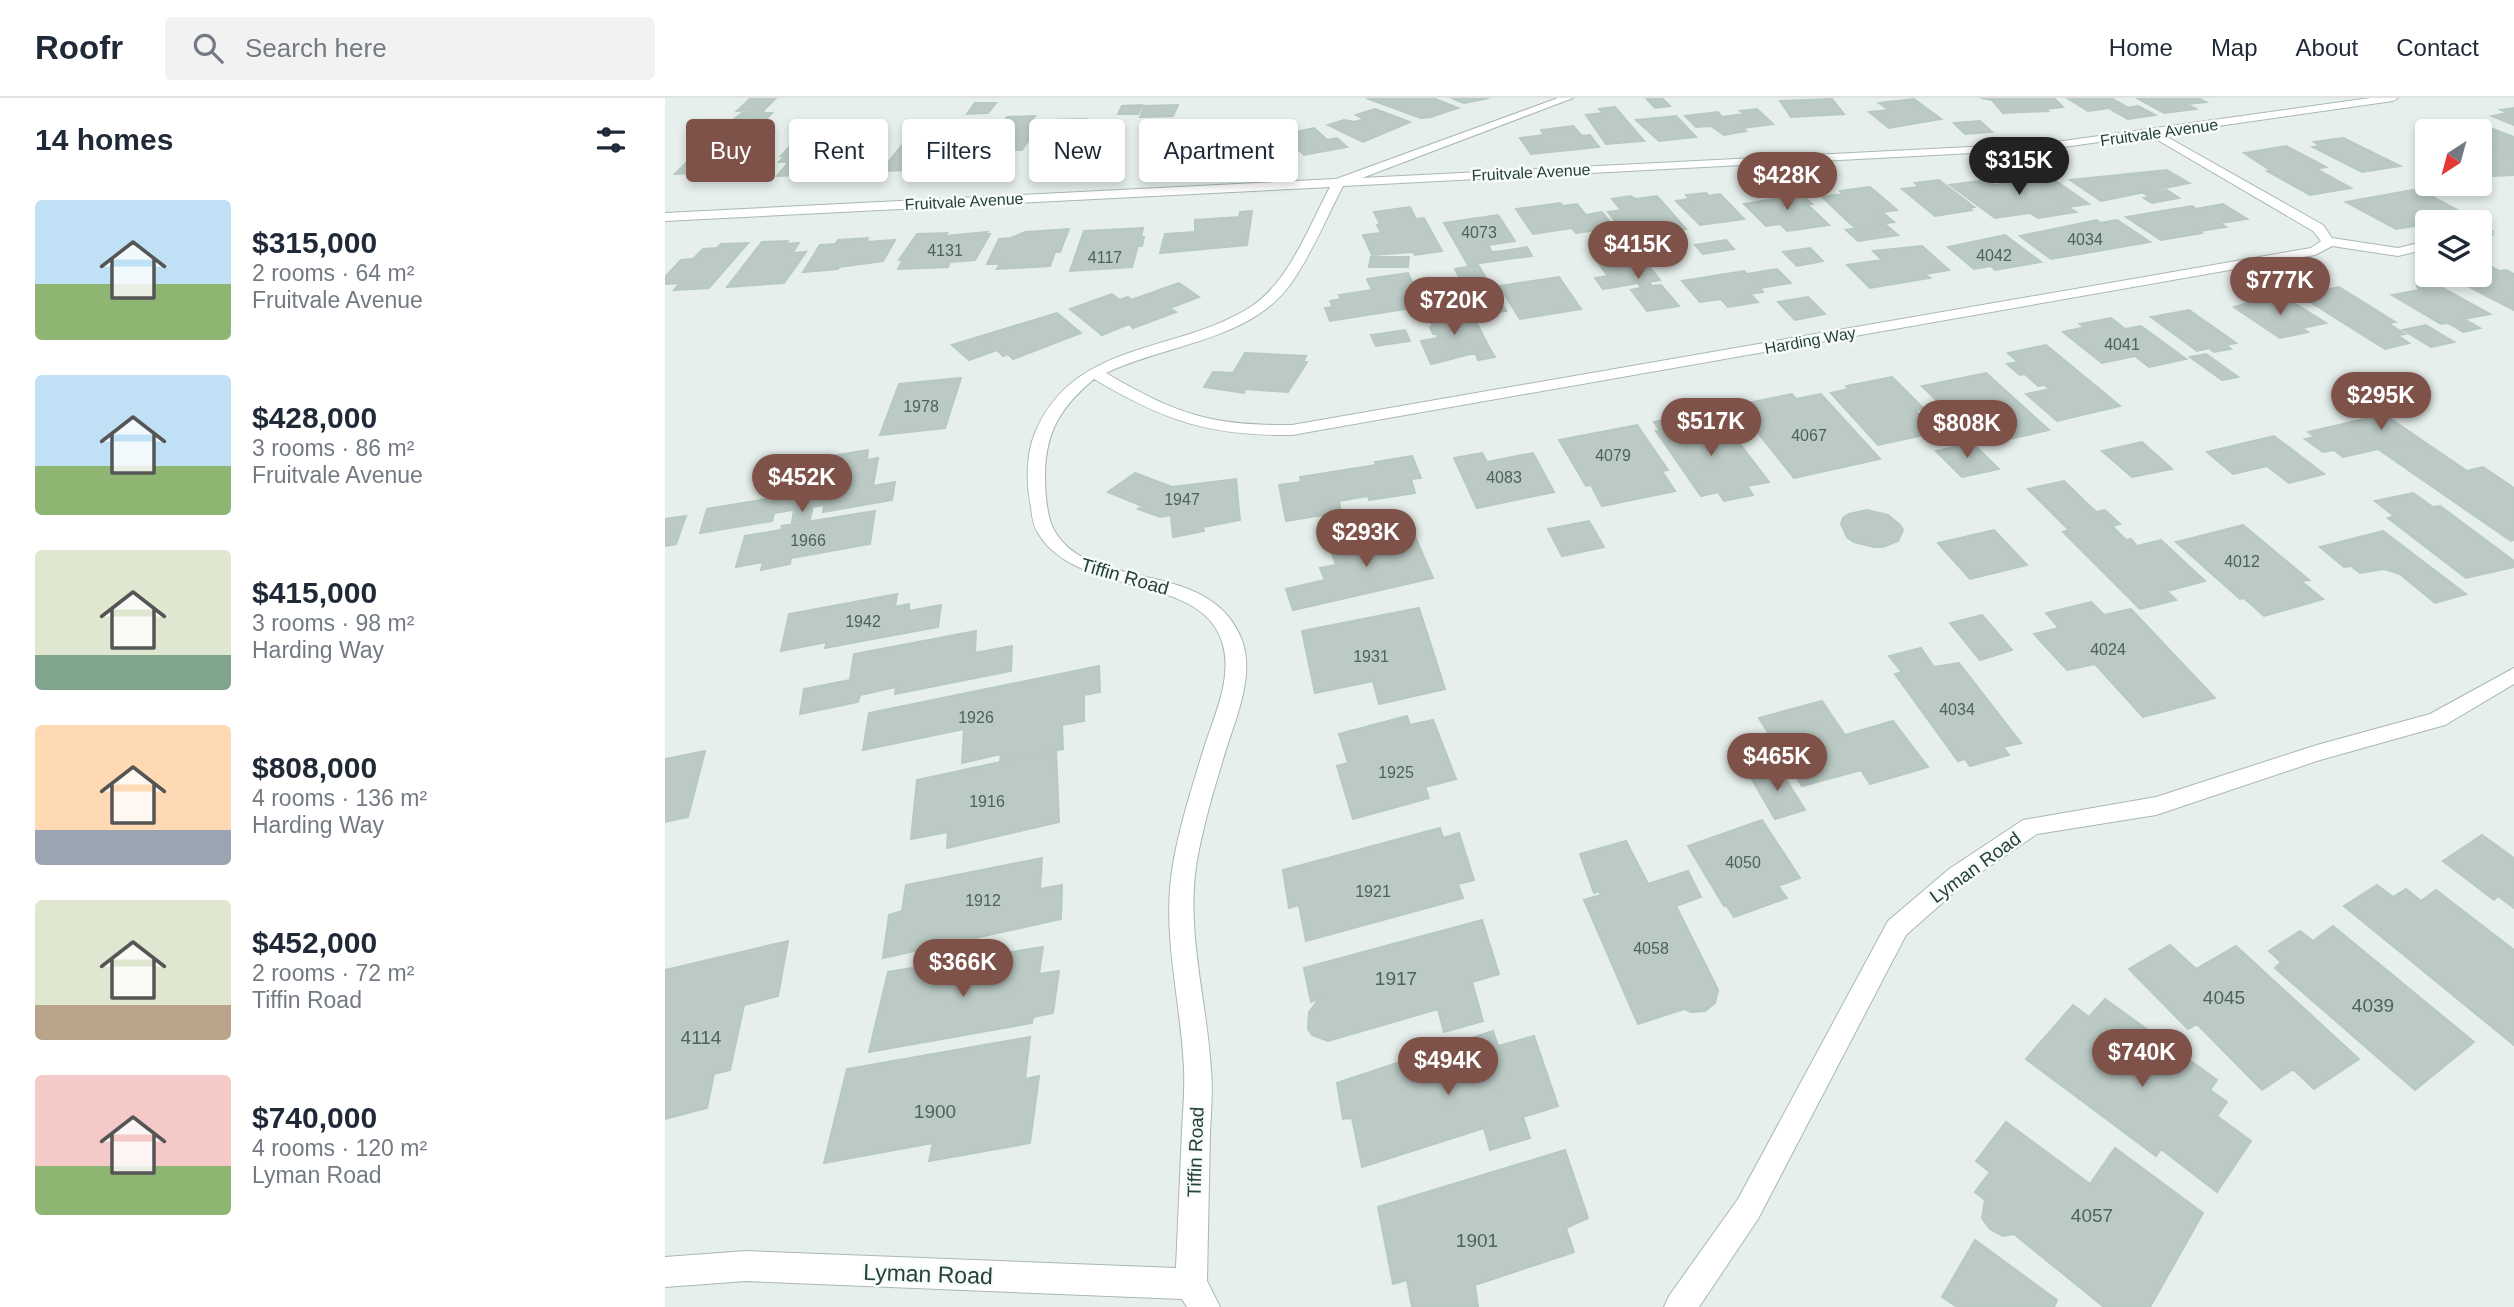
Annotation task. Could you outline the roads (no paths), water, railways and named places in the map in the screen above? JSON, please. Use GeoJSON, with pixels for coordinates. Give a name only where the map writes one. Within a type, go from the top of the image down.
{"type":"FeatureCollection","features":[{"type":"Feature","properties":{"kind":"street"},"geometry":{"type":"LineString","coordinates":[[1339,182],[1568,98]]}},
{"type":"Feature","properties":{"kind":"street","name":"Fruitvale Avenue"},"geometry":{"type":"LineString","coordinates":[[665,217],[2049,146],[2393,98]]}},
{"type":"Feature","properties":{"kind":"street"},"geometry":{"type":"LineString","coordinates":[[2153,133],[2318,228],[2329,241],[2398,252],[2415,248]]}},
{"type":"Feature","properties":{"kind":"street","name":"Tiffin Road"},"geometry":{"type":"LineString","coordinates":[[1198,1296],[1198,1071],[1185,978],[1181,916],[1184,866],[1194,816],[1231,696],[1237,666],[1230,637],[1214,615],[1191,596],[1161,584],[1103,572],[1076,563],[1056,548],[1041,529],[1037,466],[1043,433],[1055,407],[1072,388],[1093,372],[1140,353],[1216,332],[1259,309],[1275,295],[1286,281],[1339,182]]}},
{"type":"Feature","properties":{"kind":"street","name":"Harding Way"},"geometry":{"type":"LineString","coordinates":[[1093,372],[1153,408],[1181,419],[1213,428],[1250,432],[1292,430],[1359,421],[2315,251],[2329,241]]}},
{"type":"Feature","properties":{"kind":"street","name":"Lyman Road"},"geometry":{"type":"LineString","coordinates":[[1680,1307],[1748,1209],[1897,928],[1957,876],[2031,826],[2157,806],[2317,753],[2437,720],[2514,675]]}},
{"type":"Feature","properties":{"kind":"street","name":"Lyman Road"},"geometry":{"type":"LineString","coordinates":[[665,1272],[746,1266],[1198,1296]]}}]}
